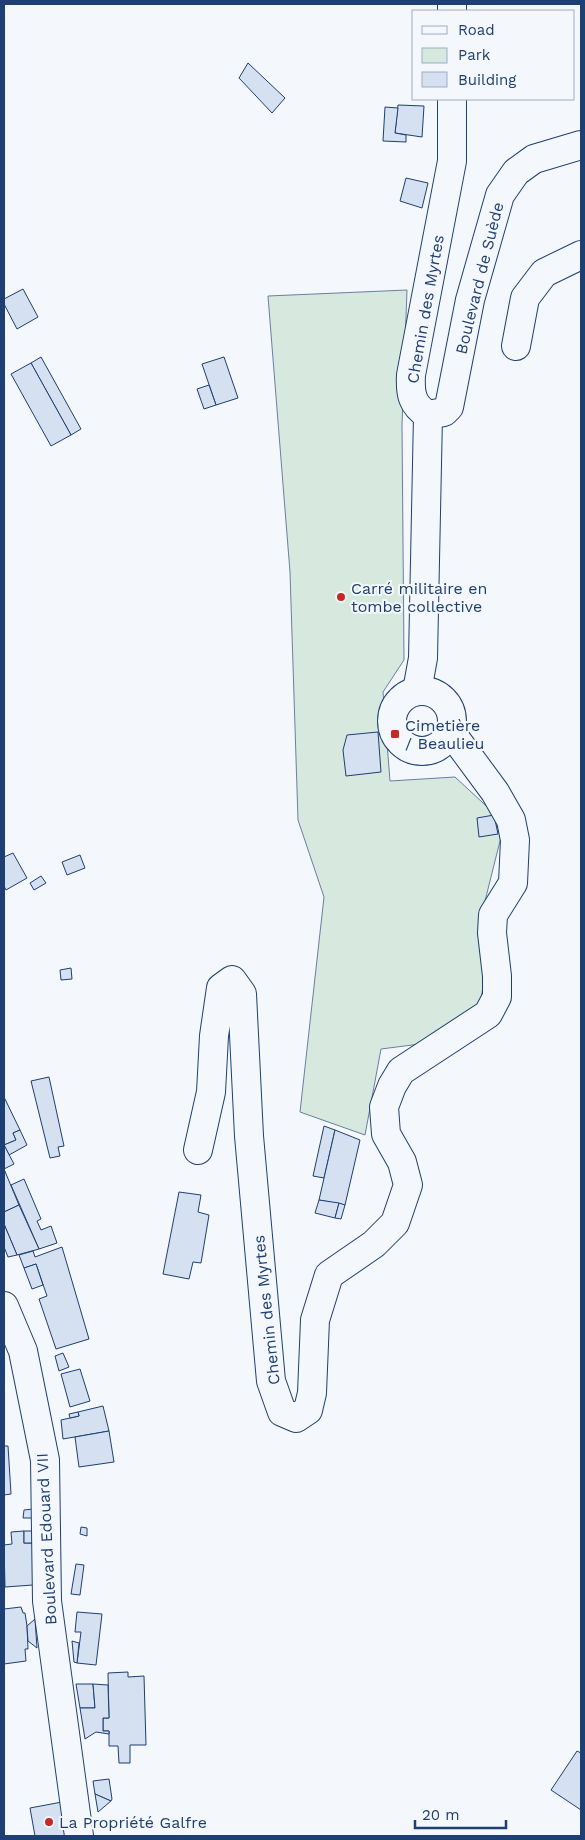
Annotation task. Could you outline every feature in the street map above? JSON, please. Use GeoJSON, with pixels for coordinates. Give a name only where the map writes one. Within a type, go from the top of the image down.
{"type":"FeatureCollection","features":[{"type":"Feature","properties":{"kind":"street","name":"Chemin des Myrtes"},"geometry":{"type":"LineString","coordinates":[[428,415],[419,409],[413,400],[411,375],[452,162],[452,100]]}},
{"type":"Feature","properties":{"kind":"street","name":"Boulevard de Suède"},"geometry":{"type":"LineString","coordinates":[[428,415],[439,414],[449,407],[470,300],[500,195],[516,172],[534,159],[581,145]]}},
{"type":"Feature","properties":{"kind":"street"},"geometry":{"type":"LineString","coordinates":[[516,346],[525,298],[544,272],[581,255]]}},
{"type":"Feature","properties":{"kind":"street"},"geometry":{"type":"LineString","coordinates":[[417,691],[423,658],[428,415]]}},
{"type":"Feature","properties":{"kind":"street"},"geometry":{"type":"LineString","coordinates":[[417,691],[437,695],[446,702],[453,721],[446,741],[430,750],[420,751],[410,748],[401,742],[395,734],[392,724],[393,713],[399,702],[407,695],[417,691]]}},
{"type":"Feature","properties":{"kind":"street","name":"Chemin des Myrtes"},"geometry":{"type":"LineString","coordinates":[[198,1150],[211,1092],[214,1036],[221,988],[232,980],[242,994],[249,1136],[271,1380],[282,1412],[296,1418],[308,1410],[312,1393],[316,1320],[329,1275],[374,1244],[394,1223],[408,1185],[402,1162],[386,1134],[384,1107],[392,1086],[401,1072],[488,1014],[497,997],[497,976],[492,933],[493,915],[513,883],[515,840],[511,820],[495,792],[450,731]]}},
{"type":"Feature","properties":{"kind":"street","name":"Boulevard Edouard VII"},"geometry":{"type":"LineString","coordinates":[[4,1306],[23,1351],[45,1460],[47,1601],[79,1836]]}},
{"type":"Feature","properties":{"kind":"green space"},"geometry":{"type":"Polygon","coordinates":[[[407,290],[402,425],[404,660],[383,692],[390,781],[455,777],[496,815],[502,833],[480,921],[484,981],[480,1004],[420,1044],[381,1049],[365,1135],[300,1112],[324,897],[298,820],[290,572],[268,296],[407,290]]]}},
{"type":"Feature","properties":{"kind":"building"},"geometry":{"type":"Polygon","coordinates":[[[248,63],[285,98],[272,113],[239,78],[248,63]]]}},
{"type":"Feature","properties":{"kind":"building"},"geometry":{"type":"Polygon","coordinates":[[[398,105],[424,106],[422,137],[395,133],[398,105]]]}},
{"type":"Feature","properties":{"kind":"building"},"geometry":{"type":"Polygon","coordinates":[[[385,107],[398,108],[395,133],[406,135],[406,142],[383,141],[385,107]]]}},
{"type":"Feature","properties":{"kind":"building"},"geometry":{"type":"Polygon","coordinates":[[[406,178],[428,183],[422,208],[400,201],[406,178]]]}},
{"type":"Feature","properties":{"kind":"building"},"geometry":{"type":"Polygon","coordinates":[[[23,289],[38,317],[17,329],[4,304],[4,299],[23,289]]]}},
{"type":"Feature","properties":{"kind":"building"},"geometry":{"type":"Polygon","coordinates":[[[41,357],[81,429],[71,435],[31,363],[41,357]]]}},
{"type":"Feature","properties":{"kind":"building"},"geometry":{"type":"Polygon","coordinates":[[[224,357],[238,398],[216,405],[202,364],[224,357]]]}},
{"type":"Feature","properties":{"kind":"building"},"geometry":{"type":"Polygon","coordinates":[[[31,363],[71,435],[51,446],[11,374],[31,363]]]}},
{"type":"Feature","properties":{"kind":"building"},"geometry":{"type":"Polygon","coordinates":[[[209,385],[216,405],[204,409],[197,389],[209,385]]]}},
{"type":"Feature","properties":{"kind":"building"},"geometry":{"type":"Polygon","coordinates":[[[378,732],[381,772],[346,776],[343,750],[347,735],[378,732]]]}},
{"type":"Feature","properties":{"kind":"building"},"geometry":{"type":"Polygon","coordinates":[[[494,815],[498,834],[479,837],[477,818],[494,815]]]}},
{"type":"Feature","properties":{"kind":"building"},"geometry":{"type":"Polygon","coordinates":[[[13,853],[27,878],[6,890],[4,886],[4,857],[13,853]]]}},
{"type":"Feature","properties":{"kind":"building"},"geometry":{"type":"Polygon","coordinates":[[[80,855],[85,868],[67,875],[62,862],[80,855]]]}},
{"type":"Feature","properties":{"kind":"building"},"geometry":{"type":"Polygon","coordinates":[[[41,876],[46,883],[34,890],[30,883],[41,876]]]}},
{"type":"Feature","properties":{"kind":"building"},"geometry":{"type":"Polygon","coordinates":[[[71,968],[72,979],[61,980],[60,970],[71,968]]]}},
{"type":"Feature","properties":{"kind":"building"},"geometry":{"type":"Polygon","coordinates":[[[49,1077],[64,1146],[58,1147],[60,1156],[50,1158],[31,1081],[49,1077]]]}},
{"type":"Feature","properties":{"kind":"building"},"geometry":{"type":"Polygon","coordinates":[[[4,1097],[20,1130],[13,1133],[16,1140],[4,1145],[4,1097]]]}},
{"type":"Feature","properties":{"kind":"building"},"geometry":{"type":"Polygon","coordinates":[[[324,1126],[335,1130],[324,1178],[313,1176],[324,1126]]]}},
{"type":"Feature","properties":{"kind":"building"},"geometry":{"type":"Polygon","coordinates":[[[20,1130],[27,1145],[9,1155],[4,1145],[16,1140],[13,1133],[20,1130]]]}},
{"type":"Feature","properties":{"kind":"building"},"geometry":{"type":"Polygon","coordinates":[[[335,1130],[360,1140],[345,1205],[319,1200],[335,1130]]]}},
{"type":"Feature","properties":{"kind":"building"},"geometry":{"type":"Polygon","coordinates":[[[4,1145],[14,1164],[4,1169],[4,1145]]]}},
{"type":"Feature","properties":{"kind":"building"},"geometry":{"type":"Polygon","coordinates":[[[4,1169],[19,1205],[4,1212],[4,1169]]]}},
{"type":"Feature","properties":{"kind":"building"},"geometry":{"type":"Polygon","coordinates":[[[24,1179],[41,1219],[37,1221],[41,1230],[51,1226],[57,1243],[39,1249],[11,1185],[24,1179]]]}},
{"type":"Feature","properties":{"kind":"building"},"geometry":{"type":"Polygon","coordinates":[[[179,1192],[201,1195],[198,1212],[209,1215],[201,1263],[193,1262],[189,1279],[163,1274],[179,1192]]]}},
{"type":"Feature","properties":{"kind":"building"},"geometry":{"type":"Polygon","coordinates":[[[319,1200],[339,1203],[335,1218],[315,1213],[319,1200]]]}},
{"type":"Feature","properties":{"kind":"building"},"geometry":{"type":"Polygon","coordinates":[[[339,1203],[345,1205],[341,1219],[335,1218],[339,1203]]]}},
{"type":"Feature","properties":{"kind":"building"},"geometry":{"type":"Polygon","coordinates":[[[19,1205],[39,1249],[17,1255],[4,1224],[4,1212],[19,1205]]]}},
{"type":"Feature","properties":{"kind":"building"},"geometry":{"type":"Polygon","coordinates":[[[4,1224],[17,1255],[8,1257],[4,1247],[4,1224]]]}},
{"type":"Feature","properties":{"kind":"building"},"geometry":{"type":"Polygon","coordinates":[[[62,1247],[89,1339],[56,1349],[39,1299],[47,1296],[36,1264],[24,1268],[19,1255],[33,1251],[35,1257],[62,1247]]]}},
{"type":"Feature","properties":{"kind":"building"},"geometry":{"type":"Polygon","coordinates":[[[36,1264],[43,1285],[32,1289],[24,1268],[36,1264]]]}},
{"type":"Feature","properties":{"kind":"building"},"geometry":{"type":"Polygon","coordinates":[[[63,1353],[69,1367],[59,1371],[55,1356],[63,1353]]]}},
{"type":"Feature","properties":{"kind":"building"},"geometry":{"type":"Polygon","coordinates":[[[80,1369],[90,1401],[70,1407],[61,1374],[80,1369]]]}},
{"type":"Feature","properties":{"kind":"building"},"geometry":{"type":"Polygon","coordinates":[[[103,1406],[109,1431],[63,1439],[61,1420],[79,1416],[78,1412],[103,1406]]]}},
{"type":"Feature","properties":{"kind":"building"},"geometry":{"type":"Polygon","coordinates":[[[78,1412],[79,1416],[70,1418],[69,1414],[78,1412]]]}},
{"type":"Feature","properties":{"kind":"building"},"geometry":{"type":"Polygon","coordinates":[[[109,1431],[114,1462],[79,1467],[75,1437],[109,1431]]]}},
{"type":"Feature","properties":{"kind":"building"},"geometry":{"type":"Polygon","coordinates":[[[4,1446],[8,1446],[11,1494],[4,1495],[4,1446]]]}},
{"type":"Feature","properties":{"kind":"building"},"geometry":{"type":"Polygon","coordinates":[[[33,1509],[33,1518],[23,1518],[24,1510],[33,1509]]]}},
{"type":"Feature","properties":{"kind":"building"},"geometry":{"type":"Polygon","coordinates":[[[81,1527],[87,1528],[87,1536],[80,1534],[81,1527]]]}},
{"type":"Feature","properties":{"kind":"building"},"geometry":{"type":"Polygon","coordinates":[[[24,1531],[24,1543],[33,1543],[33,1585],[5,1587],[4,1545],[12,1544],[11,1532],[24,1531]]]}},
{"type":"Feature","properties":{"kind":"building"},"geometry":{"type":"Polygon","coordinates":[[[24,1531],[33,1531],[33,1543],[24,1543],[24,1531]]]}},
{"type":"Feature","properties":{"kind":"building"},"geometry":{"type":"Polygon","coordinates":[[[76,1564],[84,1565],[80,1595],[71,1594],[76,1564]]]}},
{"type":"Feature","properties":{"kind":"building"},"geometry":{"type":"Polygon","coordinates":[[[21,1607],[23,1613],[25,1613],[27,1626],[28,1649],[25,1649],[26,1661],[4,1664],[4,1609],[21,1607]]]}},
{"type":"Feature","properties":{"kind":"building"},"geometry":{"type":"Polygon","coordinates":[[[77,1612],[102,1614],[96,1665],[77,1663],[81,1632],[75,1632],[77,1612]]]}},
{"type":"Feature","properties":{"kind":"building"},"geometry":{"type":"Polygon","coordinates":[[[35,1619],[37,1648],[28,1641],[27,1626],[35,1619]]]}},
{"type":"Feature","properties":{"kind":"building"},"geometry":{"type":"Polygon","coordinates":[[[72,1641],[79,1643],[77,1663],[74,1662],[72,1641]]]}},
{"type":"Feature","properties":{"kind":"building"},"geometry":{"type":"Polygon","coordinates":[[[128,1672],[128,1677],[144,1676],[146,1745],[130,1745],[130,1763],[119,1763],[118,1746],[109,1746],[109,1731],[103,1731],[103,1718],[109,1718],[108,1673],[128,1672]]]}},
{"type":"Feature","properties":{"kind":"building"},"geometry":{"type":"Polygon","coordinates":[[[76,1684],[93,1684],[95,1708],[80,1708],[76,1684]]]}},
{"type":"Feature","properties":{"kind":"building"},"geometry":{"type":"Polygon","coordinates":[[[93,1684],[108,1685],[109,1718],[103,1718],[103,1731],[109,1731],[109,1734],[96,1732],[85,1739],[80,1708],[95,1708],[93,1684]]]}},
{"type":"Feature","properties":{"kind":"building"},"geometry":{"type":"Polygon","coordinates":[[[577,1751],[581,1753],[581,1810],[551,1790],[577,1751]]]}},
{"type":"Feature","properties":{"kind":"building"},"geometry":{"type":"Polygon","coordinates":[[[109,1779],[111,1801],[95,1794],[93,1781],[109,1779]]]}},
{"type":"Feature","properties":{"kind":"building"},"geometry":{"type":"Polygon","coordinates":[[[95,1794],[111,1801],[98,1812],[95,1794]]]}},
{"type":"Feature","properties":{"kind":"building","name":"La Propriété Galfre"},"geometry":{"type":"Polygon","coordinates":[[[62,1802],[67,1836],[35,1836],[30,1808],[62,1802]]]}},
{"type":"Feature","properties":{"kind":"place","name":"Carré militaire en tombe collective"},"geometry":{"type":"Point","coordinates":[341,597]}},
{"type":"Feature","properties":{"kind":"place","name":"Cimetière / Beaulieu"},"geometry":{"type":"Point","coordinates":[395,734]}},
{"type":"Feature","properties":{"kind":"place","name":"La Propriété Galfre"},"geometry":{"type":"Point","coordinates":[49,1822]}}]}
